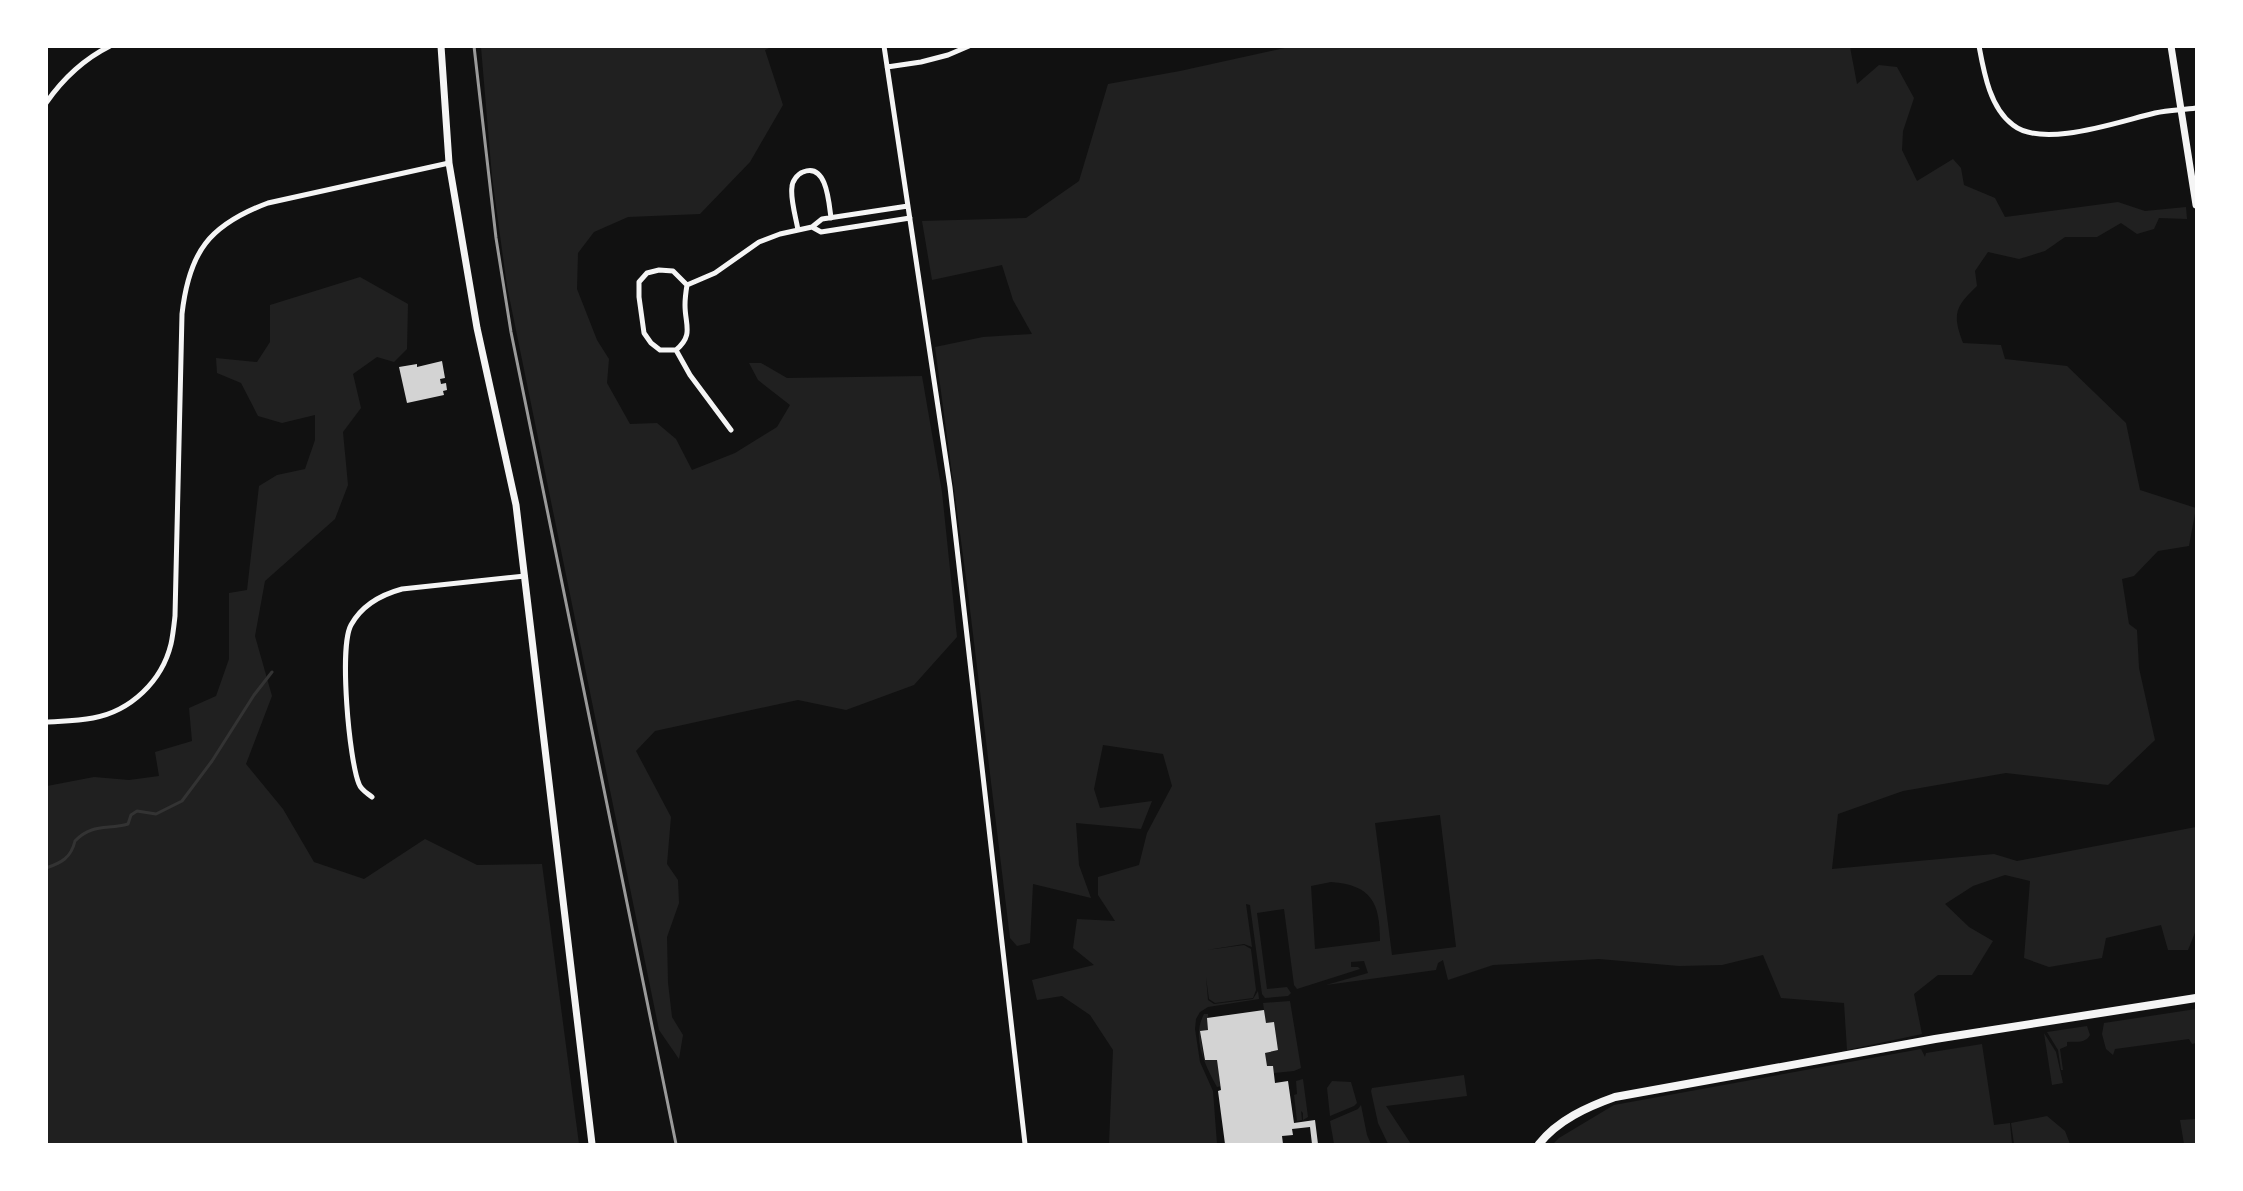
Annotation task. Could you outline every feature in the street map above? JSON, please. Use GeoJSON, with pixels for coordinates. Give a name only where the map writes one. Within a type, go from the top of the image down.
{"type":"FeatureCollection","features":[{"type":"Feature","properties":{"kind":"main road"},"geometry":{"type":"LineString","coordinates":[[1539,1144],[1547,1134],[1565,1120],[1615,1096],[1912,1044],[2196,998]]}},
{"type":"Feature","properties":{"kind":"street"},"geometry":{"type":"LineString","coordinates":[[46,103],[78,68],[110,46]]}},
{"type":"Feature","properties":{"kind":"street"},"geometry":{"type":"LineString","coordinates":[[441,46],[449,163],[477,328],[516,505],[592,1144]]}},
{"type":"Feature","properties":{"kind":"street"},"geometry":{"type":"LineString","coordinates":[[884,46],[950,488],[1025,1144]]}},
{"type":"Feature","properties":{"kind":"street"},"geometry":{"type":"LineString","coordinates":[[887,67],[921,62],[969,46]]}},
{"type":"Feature","properties":{"kind":"street"},"geometry":{"type":"LineString","coordinates":[[1979,46],[1987,82],[1997,106],[2013,125],[2031,134],[2054,135],[2079,132],[2158,112],[2196,108]]}},
{"type":"Feature","properties":{"kind":"street"},"geometry":{"type":"LineString","coordinates":[[2171,46],[2196,205]]}},
{"type":"Feature","properties":{"kind":"street"},"geometry":{"type":"LineString","coordinates":[[46,723],[95,718],[119,709],[136,698],[152,683],[164,664],[171,644],[175,616],[182,314],[185,290],[193,263],[205,243],[222,226],[243,212],[268,203],[449,163]]}},
{"type":"Feature","properties":{"kind":"street"},"geometry":{"type":"LineString","coordinates":[[798,230],[792,187],[802,172],[812,171],[821,177],[826,187],[831,218]]}},
{"type":"Feature","properties":{"kind":"street"},"geometry":{"type":"LineString","coordinates":[[687,285],[715,273],[759,242],[812,227],[822,219],[908,206]]}},
{"type":"Feature","properties":{"kind":"street"},"geometry":{"type":"LineString","coordinates":[[812,227],[821,232],[910,218]]}},
{"type":"Feature","properties":{"kind":"street"},"geometry":{"type":"LineString","coordinates":[[659,270],[673,271],[687,285],[685,305],[689,331],[683,344],[676,350],[660,350],[644,333],[639,282],[647,273],[659,270]]}},
{"type":"Feature","properties":{"kind":"street"},"geometry":{"type":"LineString","coordinates":[[676,350],[690,375],[730,430]]}},
{"type":"Feature","properties":{"kind":"street"},"geometry":{"type":"LineString","coordinates":[[372,797],[360,788],[354,768],[344,661],[345,641],[358,614],[384,594],[402,589],[525,576]]}},
{"type":"Feature","properties":{"kind":"shaded area"},"geometry":{"type":"Polygon","coordinates":[[[481,47],[771,47],[765,50],[783,105],[750,162],[700,214],[628,217],[594,232],[578,253],[577,289],[597,340],[609,359],[607,383],[630,424],[657,423],[676,439],[692,470],[735,453],[777,427],[790,405],[758,380],[749,363],[761,363],[787,378],[922,376],[942,492],[957,637],[914,685],[846,710],[798,700],[655,731],[636,751],[671,817],[667,864],[678,880],[679,903],[667,937],[668,983],[672,1017],[683,1035],[679,1059],[659,1030],[507,286],[492,177],[481,47]]]}},
{"type":"Feature","properties":{"kind":"shaded area"},"geometry":{"type":"Polygon","coordinates":[[[1289,47],[1850,47],[1857,84],[1879,65],[1897,67],[1914,98],[1903,131],[1902,150],[1917,181],[1953,159],[1961,168],[1964,185],[1995,198],[2005,217],[2118,202],[2145,211],[2186,207],[2187,219],[2159,218],[2154,229],[2137,234],[2121,223],[2097,237],[2065,237],[2045,251],[2019,259],[1988,252],[1975,271],[1977,286],[1960,306],[1957,318],[1963,343],[2001,345],[2005,359],[2067,366],[2126,423],[2140,490],[2196,508],[2189,546],[2158,551],[2134,576],[2122,579],[2129,624],[2137,630],[2139,668],[2155,740],[2108,785],[2006,773],[1903,791],[1838,814],[1832,869],[1994,854],[2017,861],[2196,827],[2196,930],[2188,950],[2168,950],[2161,925],[2106,938],[2102,958],[2049,967],[2024,958],[2030,881],[2005,875],[1973,886],[1945,904],[1969,927],[1993,941],[1972,975],[1938,975],[1914,994],[1922,1034],[1847,1050],[1844,1003],[1781,998],[1763,955],[1722,965],[1679,966],[1599,959],[1493,965],[1448,980],[1443,960],[1438,963],[1436,970],[1326,985],[1368,973],[1364,961],[1351,962],[1351,967],[1360,969],[1297,989],[1294,985],[1284,909],[1257,913],[1267,989],[1287,987],[1291,993],[1288,996],[1265,998],[1262,994],[1250,905],[1246,904],[1252,947],[1244,944],[1207,950],[1244,945],[1251,949],[1256,990],[1253,998],[1215,1003],[1209,999],[1206,977],[1208,1000],[1214,1004],[1253,999],[1258,991],[1259,999],[1208,1007],[1200,1012],[1196,1019],[1195,1029],[1200,1062],[1213,1091],[1217,1144],[1109,1144],[1113,1050],[1090,1015],[1062,996],[1037,1000],[1032,980],[1094,965],[1073,948],[1077,919],[1115,921],[1098,895],[1098,877],[1139,865],[1147,833],[1172,786],[1163,754],[1103,745],[1094,789],[1100,808],[1152,801],[1141,829],[1076,823],[1079,865],[1091,898],[1033,884],[1030,943],[1017,946],[1010,938],[935,347],[983,337],[1032,334],[1013,300],[1002,265],[932,280],[922,221],[1026,218],[1079,181],[1108,84],[1289,47]],[[1440,815],[1375,823],[1392,955],[1456,947],[1440,815]],[[1331,882],[1311,886],[1315,949],[1380,941],[1378,916],[1371,898],[1356,887],[1331,882]]]}},
{"type":"Feature","properties":{"kind":"shaded area"},"geometry":{"type":"Polygon","coordinates":[[[360,277],[408,304],[407,349],[394,362],[377,357],[353,374],[361,408],[343,432],[348,485],[335,519],[265,581],[255,636],[272,696],[246,764],[283,809],[314,862],[364,879],[425,839],[477,865],[542,864],[579,1144],[47,1144],[47,786],[94,777],[129,780],[159,776],[155,752],[192,741],[189,708],[216,696],[229,659],[229,593],[247,590],[259,486],[277,475],[305,469],[315,440],[315,415],[282,423],[258,416],[241,383],[217,373],[216,358],[257,362],[270,342],[270,305],[360,277]]]}},
{"type":"Feature","properties":{"kind":"shaded area"},"geometry":{"type":"Polygon","coordinates":[[[1290,1001],[1301,1068],[1274,1073],[1273,1066],[1267,1066],[1265,1053],[1278,1050],[1274,1022],[1266,1023],[1263,1003],[1290,1001]]]}},
{"type":"Feature","properties":{"kind":"shaded area"},"geometry":{"type":"Polygon","coordinates":[[[2196,1009],[2196,1043],[2192,1044],[2189,1039],[2115,1049],[2113,1055],[2106,1049],[2102,1034],[2104,1023],[2196,1009]]]}},
{"type":"Feature","properties":{"kind":"shaded area"},"geometry":{"type":"Polygon","coordinates":[[[1204,1014],[1208,1014],[1208,1030],[1200,1032],[1204,1060],[1199,1032],[1204,1014]]]}},
{"type":"Feature","properties":{"kind":"shaded area"},"geometry":{"type":"Polygon","coordinates":[[[2087,1026],[2090,1035],[2086,1040],[2067,1042],[2067,1046],[2060,1049],[2063,1070],[2061,1070],[2058,1050],[2047,1032],[2087,1026]]]}},
{"type":"Feature","properties":{"kind":"shaded area"},"geometry":{"type":"Polygon","coordinates":[[[2044,1033],[2056,1052],[2063,1083],[2052,1085],[2044,1033]]]}},
{"type":"Feature","properties":{"kind":"shaded area"},"geometry":{"type":"Polygon","coordinates":[[[1982,1044],[1994,1125],[2010,1123],[2012,1144],[1553,1144],[1559,1138],[1614,1105],[1921,1049],[1925,1057],[1926,1053],[1982,1044]]]}},
{"type":"Feature","properties":{"kind":"shaded area"},"geometry":{"type":"Polygon","coordinates":[[[1204,1060],[1217,1060],[1221,1086],[1217,1087],[1204,1060]]]}},
{"type":"Feature","properties":{"kind":"shaded area"},"geometry":{"type":"Polygon","coordinates":[[[1464,1075],[1467,1096],[1386,1106],[1411,1144],[1388,1144],[1378,1123],[1372,1088],[1464,1075]]]}},
{"type":"Feature","properties":{"kind":"shaded area"},"geometry":{"type":"Polygon","coordinates":[[[1303,1079],[1308,1117],[1303,1120],[1301,1111],[1302,1120],[1297,1121],[1294,1095],[1297,1094],[1296,1081],[1303,1079]]]}},
{"type":"Feature","properties":{"kind":"shaded area"},"geometry":{"type":"Polygon","coordinates":[[[1332,1081],[1351,1082],[1357,1103],[1330,1116],[1327,1088],[1332,1081]]]}},
{"type":"Feature","properties":{"kind":"shaded area"},"geometry":{"type":"Polygon","coordinates":[[[1361,1105],[1371,1144],[1334,1144],[1330,1121],[1358,1109],[1361,1105]]]}},
{"type":"Feature","properties":{"kind":"shaded area"},"geometry":{"type":"Polygon","coordinates":[[[2047,1116],[2065,1131],[2070,1144],[2014,1144],[2011,1123],[2047,1116]]]}},
{"type":"Feature","properties":{"kind":"shaded area"},"geometry":{"type":"Polygon","coordinates":[[[2195,1119],[2196,1144],[2184,1144],[2180,1120],[2195,1119]]]}},
{"type":"Feature","properties":{"kind":"building"},"geometry":{"type":"Polygon","coordinates":[[[442,361],[445,378],[440,379],[441,384],[446,383],[447,390],[443,391],[444,395],[407,403],[399,367],[417,364],[417,367],[442,361]]]}},
{"type":"Feature","properties":{"kind":"building"},"geometry":{"type":"Polygon","coordinates":[[[1264,1010],[1266,1023],[1274,1022],[1278,1050],[1265,1053],[1267,1066],[1273,1066],[1275,1083],[1288,1081],[1294,1123],[1315,1120],[1318,1144],[1312,1144],[1310,1127],[1292,1129],[1293,1135],[1282,1136],[1283,1144],[1225,1144],[1218,1091],[1221,1090],[1217,1060],[1205,1060],[1200,1031],[1208,1030],[1207,1018],[1264,1010]]]}},
{"type":"Feature","properties":{"kind":"waterway"},"geometry":{"type":"LineString","coordinates":[[46,868],[65,859],[81,835],[94,829],[128,824],[131,815],[137,811],[156,814],[182,801],[272,672]]}},
{"type":"Feature","properties":{"kind":"railway"},"geometry":{"type":"LineString","coordinates":[[474,46],[496,238],[511,332],[676,1144]]}}]}
